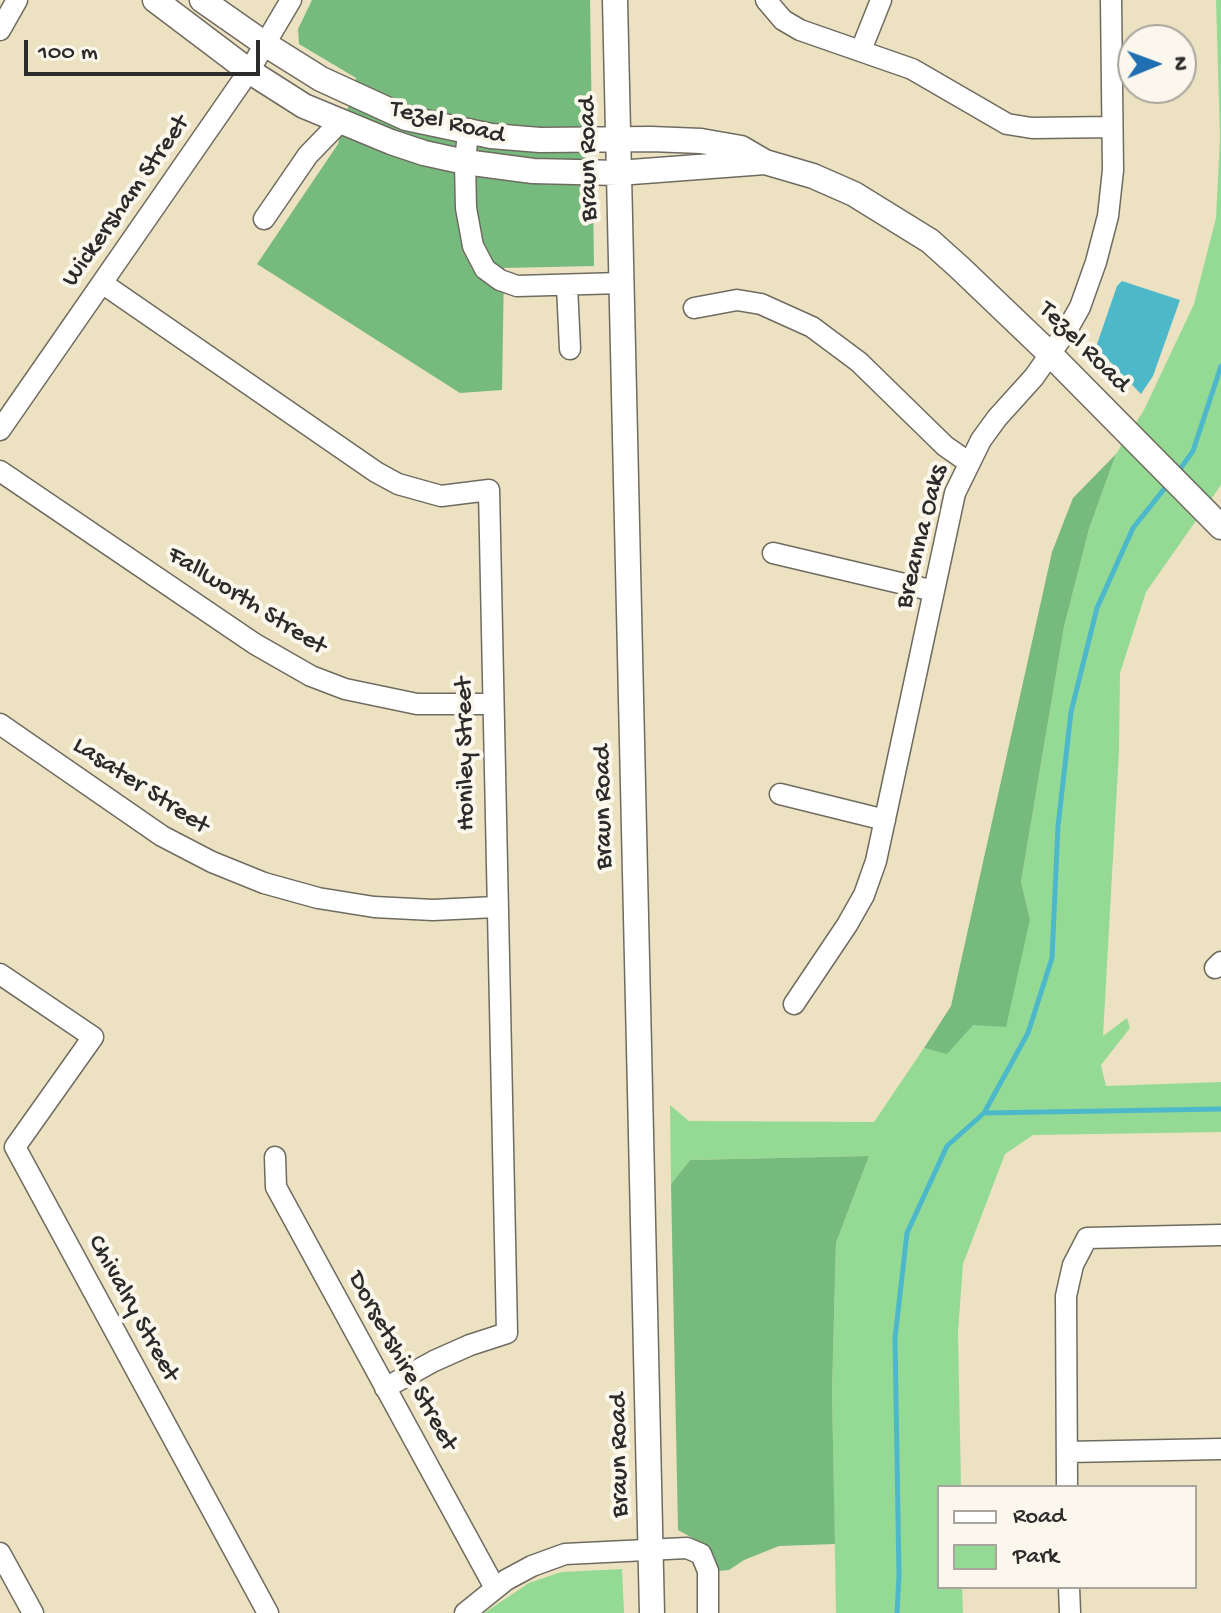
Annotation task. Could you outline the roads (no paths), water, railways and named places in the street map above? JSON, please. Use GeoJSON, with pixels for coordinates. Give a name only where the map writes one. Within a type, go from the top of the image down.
{"type":"FeatureCollection","features":[{"type":"Feature","properties":{"kind":"main road","name":"Tezel Road"},"geometry":{"type":"LineString","coordinates":[[155,0],[249,71],[304,106],[391,142],[465,162],[533,171],[618,173],[765,162]]}},
{"type":"Feature","properties":{"kind":"main road","name":"Tezel Road"},"geometry":{"type":"LineString","coordinates":[[202,0],[321,79],[406,118],[468,132],[540,140],[701,141],[741,148],[765,162],[813,176],[854,194],[930,241],[1050,354],[1213,519]]}},
{"type":"Feature","properties":{"kind":"main road","name":"Braun Road"},"geometry":{"type":"LineString","coordinates":[[615,0],[652,1613]]}},
{"type":"Feature","properties":{"kind":"street"},"geometry":{"type":"LineString","coordinates":[[0,30],[17,0]]}},
{"type":"Feature","properties":{"kind":"street","name":"Wickersham Street"},"geometry":{"type":"LineString","coordinates":[[0,430],[249,71],[291,0]]}},
{"type":"Feature","properties":{"kind":"street"},"geometry":{"type":"LineString","coordinates":[[766,0],[783,20],[800,30],[912,69],[1007,124],[1032,128],[1112,127]]}},
{"type":"Feature","properties":{"kind":"street"},"geometry":{"type":"LineString","coordinates":[[861,50],[881,0]]}},
{"type":"Feature","properties":{"kind":"street","name":"Breanna Oaks"},"geometry":{"type":"LineString","coordinates":[[794,1004],[864,895],[876,861],[955,493],[968,462],[997,418],[1034,377],[1080,307],[1096,262],[1108,216],[1113,170],[1111,0]]}},
{"type":"Feature","properties":{"kind":"street"},"geometry":{"type":"LineString","coordinates":[[264,219],[308,155],[340,122]]}},
{"type":"Feature","properties":{"kind":"street"},"geometry":{"type":"LineString","coordinates":[[468,132],[466,208],[473,246],[485,269],[500,280],[517,286],[621,283]]}},
{"type":"Feature","properties":{"kind":"street","name":"Honiley Street"},"geometry":{"type":"LineString","coordinates":[[102,283],[376,472],[398,484],[441,496],[489,490],[507,1333],[434,1361],[385,1388]]}},
{"type":"Feature","properties":{"kind":"street"},"geometry":{"type":"LineString","coordinates":[[567,286],[570,349]]}},
{"type":"Feature","properties":{"kind":"street"},"geometry":{"type":"LineString","coordinates":[[694,308],[737,300],[761,304],[812,327],[859,362],[945,446],[968,462]]}},
{"type":"Feature","properties":{"kind":"street","name":"Fallworth Street"},"geometry":{"type":"LineString","coordinates":[[0,471],[255,644],[311,676],[357,692],[417,704],[492,704]]}},
{"type":"Feature","properties":{"kind":"street"},"geometry":{"type":"LineString","coordinates":[[773,553],[934,591]]}},
{"type":"Feature","properties":{"kind":"street","name":"Lasater Street"},"geometry":{"type":"LineString","coordinates":[[0,724],[162,836],[212,862],[264,883],[318,898],[374,907],[433,910],[496,907]]}},
{"type":"Feature","properties":{"kind":"street"},"geometry":{"type":"LineString","coordinates":[[780,794],[885,820]]}},
{"type":"Feature","properties":{"kind":"street","name":"Chivalry Street"},"geometry":{"type":"LineString","coordinates":[[0,974],[93,1037],[15,1147],[268,1613]]}},
{"type":"Feature","properties":{"kind":"street","name":"Dorsetshire Street"},"geometry":{"type":"LineString","coordinates":[[275,1157],[276,1187],[495,1588]]}},
{"type":"Feature","properties":{"kind":"street"},"geometry":{"type":"LineString","coordinates":[[1067,1485],[1066,1296],[1073,1265],[1087,1238],[1221,1235]]}},
{"type":"Feature","properties":{"kind":"street"},"geometry":{"type":"LineString","coordinates":[[1067,1452],[1221,1449]]}},
{"type":"Feature","properties":{"kind":"street"},"geometry":{"type":"LineString","coordinates":[[465,1613],[495,1588],[532,1566],[565,1554],[687,1548],[701,1554],[708,1571],[708,1613]]}},
{"type":"Feature","properties":{"kind":"street"},"geometry":{"type":"LineString","coordinates":[[0,1553],[33,1613]]}},
{"type":"Feature","properties":{"kind":"street"},"geometry":{"type":"LineString","coordinates":[[1069,1589],[1070,1613]]}},
{"type":"Feature","properties":{"kind":"water"},"geometry":{"type":"Polygon","coordinates":[[[1122,281],[1180,300],[1153,376],[1141,394],[1096,347],[1117,286],[1122,281]]]}},
{"type":"Feature","properties":{"kind":"waterway"},"geometry":{"type":"LineString","coordinates":[[1178,472],[1193,451],[1221,366]]}},
{"type":"Feature","properties":{"kind":"waterway"},"geometry":{"type":"LineString","coordinates":[[897,1613],[895,1338],[907,1233],[947,1146],[984,1113],[1028,1033],[1052,958],[1058,826],[1071,712],[1097,608],[1133,528],[1169,483]]}},
{"type":"Feature","properties":{"kind":"waterway"},"geometry":{"type":"LineString","coordinates":[[984,1113],[1221,1109]]}}]}
